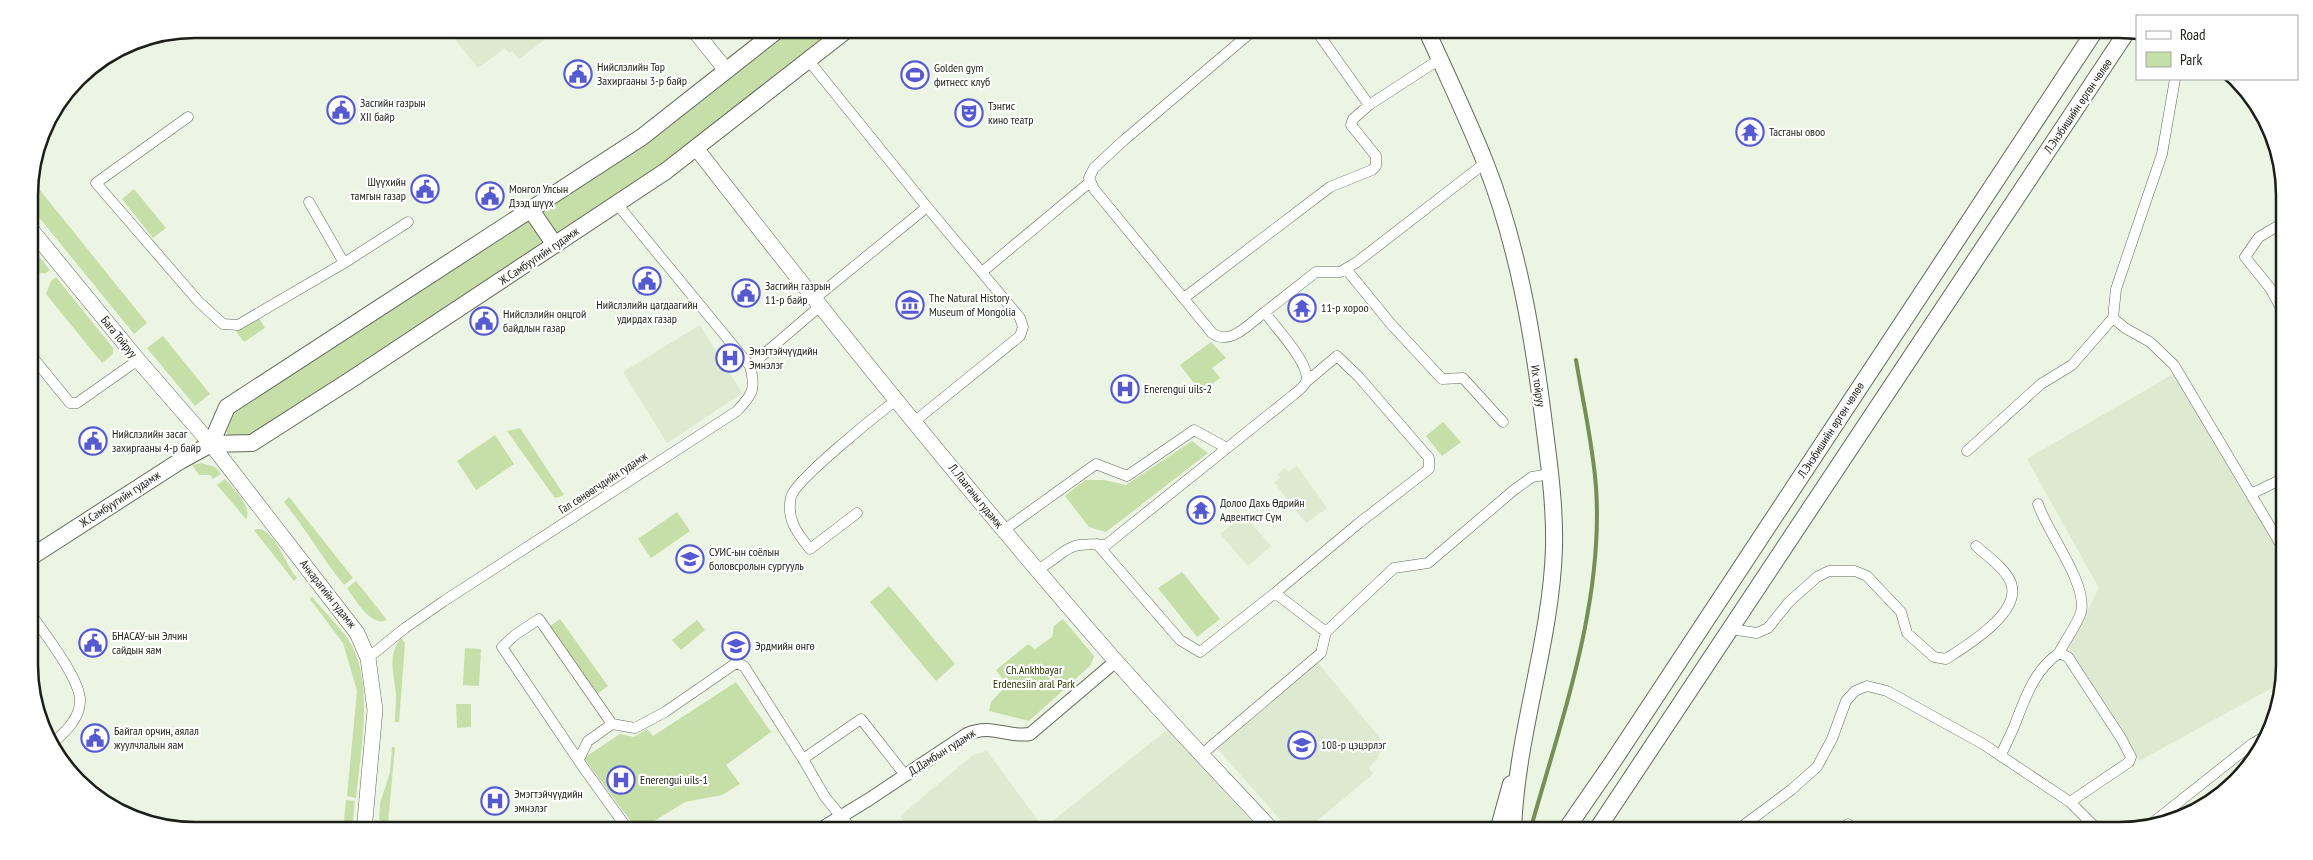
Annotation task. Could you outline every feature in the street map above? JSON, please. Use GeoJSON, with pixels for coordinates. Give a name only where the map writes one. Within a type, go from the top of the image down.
{"type":"FeatureCollection","features":[{"type":"Feature","properties":{"kind":"main road"},"geometry":{"type":"LineString","coordinates":[[700,38],[726,70]]}},
{"type":"Feature","properties":{"kind":"main road"},"geometry":{"type":"LineString","coordinates":[[211,444],[227,407],[642,137],[767,38]]}},
{"type":"Feature","properties":{"kind":"main road","name":"Ж.Самбуугийн гудамж"},"geometry":{"type":"LineString","coordinates":[[38,552],[180,461],[211,444],[252,442],[617,204],[696,148],[837,38]]}},
{"type":"Feature","properties":{"kind":"main road","name":"Их тойруу"},"geometry":{"type":"LineString","coordinates":[[1430,38],[1485,163],[1504,220],[1521,286],[1540,389],[1550,474],[1554,547],[1551,584],[1520,758],[1517,822]]}},
{"type":"Feature","properties":{"kind":"main road","name":"Л.Энэбишийн өргөн чөлөө"},"geometry":{"type":"LineString","coordinates":[[1571,822],[1618,754],[2090,38]]}},
{"type":"Feature","properties":{"kind":"main road","name":"Л.Энэбишийн өргөн чөлөө"},"geometry":{"type":"LineString","coordinates":[[1602,822],[2123,38]]}},
{"type":"Feature","properties":{"kind":"main road","name":"Л. Лааганы гудамж"},"geometry":{"type":"LineString","coordinates":[[696,148],[816,304],[1037,570],[1116,661],[1264,822]]}},
{"type":"Feature","properties":{"kind":"main road"},"geometry":{"type":"LineString","coordinates":[[532,210],[554,245]]}},
{"type":"Feature","properties":{"kind":"main road","name":"Бага Тойруу"},"geometry":{"type":"LineString","coordinates":[[38,238],[138,360],[211,444]]}},
{"type":"Feature","properties":{"kind":"main road","name":"Анкарагийн гудамж"},"geometry":{"type":"LineString","coordinates":[[211,444],[357,633],[368,658],[375,710],[365,822]]}},
{"type":"Feature","properties":{"kind":"main road","name":"Их тойруу"},"geometry":{"type":"LineString","coordinates":[[1500,822],[1504,803],[1520,758]]}},
{"type":"Feature","properties":{"kind":"street"},"geometry":{"type":"LineString","coordinates":[[1244,38],[1194,79],[1094,168],[1089,178],[1090,182],[1212,333],[1221,338],[1232,337],[1316,272],[1340,272],[1346,269],[1485,163]]}},
{"type":"Feature","properties":{"kind":"street"},"geometry":{"type":"LineString","coordinates":[[1321,38],[1369,105]]}},
{"type":"Feature","properties":{"kind":"street"},"geometry":{"type":"LineString","coordinates":[[1184,298],[1330,187],[1372,170],[1376,166],[1376,156],[1351,125],[1353,118],[1369,105],[1440,59]]}},
{"type":"Feature","properties":{"kind":"street"},"geometry":{"type":"LineString","coordinates":[[809,61],[1020,318],[1024,327],[1020,336],[915,421]]}},
{"type":"Feature","properties":{"kind":"street"},"geometry":{"type":"LineString","coordinates":[[1967,451],[2041,384],[2072,365],[2113,318],[2116,290],[2162,154],[2175,80]]}},
{"type":"Feature","properties":{"kind":"street"},"geometry":{"type":"LineString","coordinates":[[188,117],[96,183],[199,302],[223,324],[238,325],[344,263],[408,222]]}},
{"type":"Feature","properties":{"kind":"street"},"geometry":{"type":"LineString","coordinates":[[982,272],[1090,182]]}},
{"type":"Feature","properties":{"kind":"street"},"geometry":{"type":"LineString","coordinates":[[308,202],[344,263]]}},
{"type":"Feature","properties":{"kind":"street"},"geometry":{"type":"LineString","coordinates":[[617,204],[750,366],[816,304],[927,207]]}},
{"type":"Feature","properties":{"kind":"street"},"geometry":{"type":"LineString","coordinates":[[2276,227],[2260,237],[2245,257],[2270,288],[2276,299]]}},
{"type":"Feature","properties":{"kind":"street"},"geometry":{"type":"LineString","coordinates":[[1346,269],[1391,324],[1442,379],[1463,378],[1503,422]]}},
{"type":"Feature","properties":{"kind":"street"},"geometry":{"type":"LineString","coordinates":[[1265,312],[1304,364],[1306,382]]}},
{"type":"Feature","properties":{"kind":"street"},"geometry":{"type":"LineString","coordinates":[[2113,318],[2125,328],[2150,342],[2174,365],[2276,536]]}},
{"type":"Feature","properties":{"kind":"street"},"geometry":{"type":"LineString","coordinates":[[1037,570],[1048,564],[1066,548],[1084,543],[1097,544],[1106,545],[1292,396],[1337,356],[1359,378],[1429,458],[1431,464],[1429,469],[1200,652],[1180,640],[1097,544]]}},
{"type":"Feature","properties":{"kind":"street"},"geometry":{"type":"LineString","coordinates":[[38,364],[70,403],[77,403],[138,360]]}},
{"type":"Feature","properties":{"kind":"street","name":"Гал сөнөөгчдийн гудамж"},"geometry":{"type":"LineString","coordinates":[[368,658],[405,628],[444,601],[737,411],[751,396],[754,382],[750,366]]}},
{"type":"Feature","properties":{"kind":"street"},"geometry":{"type":"LineString","coordinates":[[857,513],[810,549],[790,522],[791,496],[804,479],[896,400]]}},
{"type":"Feature","properties":{"kind":"street"},"geometry":{"type":"LineString","coordinates":[[1004,530],[1096,464],[1127,476],[1194,430],[1227,448]]}},
{"type":"Feature","properties":{"kind":"street"},"geometry":{"type":"LineString","coordinates":[[1202,754],[1321,653],[1326,632],[1394,568],[1428,563],[1514,490],[1532,477],[1550,474]]}},
{"type":"Feature","properties":{"kind":"street"},"geometry":{"type":"LineString","coordinates":[[2251,494],[2276,482]]}},
{"type":"Feature","properties":{"kind":"street"},"geometry":{"type":"LineString","coordinates":[[2001,755],[2025,696],[2048,660],[2059,653],[2081,612],[2081,596],[2070,568],[2041,514],[2038,504]]}},
{"type":"Feature","properties":{"kind":"street"},"geometry":{"type":"LineString","coordinates":[[1730,629],[1757,633],[1768,628],[1788,602],[1817,577],[1829,571],[1855,571],[1867,576],[1901,612],[1907,633],[1934,657],[1946,659],[1986,632],[2007,610],[2011,584],[2000,568],[1976,546]]}},
{"type":"Feature","properties":{"kind":"street"},"geometry":{"type":"LineString","coordinates":[[1276,593],[1326,632]]}},
{"type":"Feature","properties":{"kind":"street"},"geometry":{"type":"LineString","coordinates":[[623,822],[502,646],[514,635],[538,619],[612,724],[635,728],[665,712],[736,663],[744,666],[825,797],[846,822]]}},
{"type":"Feature","properties":{"kind":"street"},"geometry":{"type":"LineString","coordinates":[[38,624],[77,683],[80,700],[77,715],[66,731],[57,740]]}},
{"type":"Feature","properties":{"kind":"street"},"geometry":{"type":"LineString","coordinates":[[2059,653],[2068,657],[2121,738],[2131,758],[2129,762],[2070,802]]}},
{"type":"Feature","properties":{"kind":"street","name":"Д.Дамбын гудамж"},"geometry":{"type":"LineString","coordinates":[[831,822],[967,734],[980,728],[1020,736],[1030,734],[1116,661]]}},
{"type":"Feature","properties":{"kind":"street"},"geometry":{"type":"LineString","coordinates":[[1748,822],[1791,790],[1817,767],[1832,739],[1846,701],[1854,691],[1867,686],[1878,687],[1933,714],[2001,755],[2070,802],[2090,822]]}},
{"type":"Feature","properties":{"kind":"street"},"geometry":{"type":"LineString","coordinates":[[803,759],[861,718],[905,775]]}},
{"type":"Feature","properties":{"kind":"street"},"geometry":{"type":"LineString","coordinates":[[579,759],[588,741],[612,724]]}},
{"type":"Feature","properties":{"kind":"street"},"geometry":{"type":"LineString","coordinates":[[2160,817],[2255,742]]}},
{"type":"Feature","properties":{"kind":"shaded area"},"geometry":{"type":"Polygon","coordinates":[[[454,38],[547,38],[519,59],[512,51],[509,53],[505,48],[478,68],[454,38]]]}},
{"type":"Feature","properties":{"kind":"shaded area"},"geometry":{"type":"Polygon","coordinates":[[[700,325],[742,393],[667,443],[623,372],[700,325]]]}},
{"type":"Feature","properties":{"kind":"shaded area"},"geometry":{"type":"Polygon","coordinates":[[[2175,373],[2276,545],[2276,666],[2274,687],[2139,761],[2069,648],[2099,588],[2027,459],[2175,373]]]}},
{"type":"Feature","properties":{"kind":"shaded area"},"geometry":{"type":"Polygon","coordinates":[[[1297,466],[1327,508],[1306,523],[1292,506],[1286,509],[1281,502],[1286,498],[1274,482],[1280,478],[1278,474],[1285,468],[1289,472],[1297,466]]]}},
{"type":"Feature","properties":{"kind":"shaded area"},"geometry":{"type":"Polygon","coordinates":[[[1243,514],[1271,546],[1248,566],[1220,534],[1243,514]]]}},
{"type":"Feature","properties":{"kind":"shaded area","name":"108-р цэцэрлэг"},"geometry":{"type":"Polygon","coordinates":[[[1318,663],[1384,743],[1377,759],[1369,768],[1373,774],[1316,822],[1282,822],[1217,748],[1318,663]]]}},
{"type":"Feature","properties":{"kind":"shaded area"},"geometry":{"type":"Polygon","coordinates":[[[1168,729],[1254,822],[1051,822],[1168,729]]]}},
{"type":"Feature","properties":{"kind":"shaded area"},"geometry":{"type":"Polygon","coordinates":[[[987,751],[1039,822],[905,822],[900,816],[973,755],[987,751]]]}},
{"type":"Feature","properties":{"kind":"green space"},"geometry":{"type":"Polygon","coordinates":[[[777,38],[825,38],[666,161],[250,438],[230,438],[225,430],[232,413],[746,64],[777,38]]]}},
{"type":"Feature","properties":{"kind":"green space"},"geometry":{"type":"Polygon","coordinates":[[[134,189],[166,228],[153,238],[122,199],[134,189]]]}},
{"type":"Feature","properties":{"kind":"green space"},"geometry":{"type":"Polygon","coordinates":[[[38,190],[147,323],[134,334],[38,216],[38,190]]]}},
{"type":"Feature","properties":{"kind":"green space"},"geometry":{"type":"Polygon","coordinates":[[[38,255],[50,270],[46,273],[38,274],[38,255]]]}},
{"type":"Feature","properties":{"kind":"green space"},"geometry":{"type":"Polygon","coordinates":[[[56,277],[113,348],[113,354],[102,363],[46,294],[51,281],[56,277]]]}},
{"type":"Feature","properties":{"kind":"green space"},"geometry":{"type":"Polygon","coordinates":[[[258,317],[265,328],[244,342],[236,331],[258,317]]]}},
{"type":"Feature","properties":{"kind":"green space"},"geometry":{"type":"Polygon","coordinates":[[[163,336],[210,394],[195,406],[147,348],[163,336]]]}},
{"type":"Feature","properties":{"kind":"green space"},"geometry":{"type":"Polygon","coordinates":[[[1211,342],[1226,358],[1212,368],[1220,378],[1201,392],[1180,365],[1211,342]]]}},
{"type":"Feature","properties":{"kind":"green space"},"geometry":{"type":"Polygon","coordinates":[[[1443,422],[1461,442],[1442,456],[1426,436],[1443,422]]]}},
{"type":"Feature","properties":{"kind":"green space"},"geometry":{"type":"Polygon","coordinates":[[[520,428],[564,495],[555,498],[507,431],[520,428]]]}},
{"type":"Feature","properties":{"kind":"green space"},"geometry":{"type":"Polygon","coordinates":[[[495,435],[514,464],[476,490],[457,461],[495,435]]]}},
{"type":"Feature","properties":{"kind":"green space"},"geometry":{"type":"Polygon","coordinates":[[[1192,441],[1208,453],[1106,532],[1089,527],[1065,496],[1085,480],[1104,480],[1126,485],[1192,441]]]}},
{"type":"Feature","properties":{"kind":"green space"},"geometry":{"type":"Polygon","coordinates":[[[201,463],[215,467],[221,474],[213,479],[210,475],[199,475],[192,465],[201,463]]]}},
{"type":"Feature","properties":{"kind":"green space"},"geometry":{"type":"Polygon","coordinates":[[[225,479],[245,503],[247,509],[246,519],[217,485],[225,479]]]}},
{"type":"Feature","properties":{"kind":"green space"},"geometry":{"type":"Polygon","coordinates":[[[289,497],[353,578],[344,585],[284,502],[289,497]]]}},
{"type":"Feature","properties":{"kind":"green space"},"geometry":{"type":"Polygon","coordinates":[[[677,512],[690,531],[651,558],[638,539],[677,512]]]}},
{"type":"Feature","properties":{"kind":"green space"},"geometry":{"type":"Polygon","coordinates":[[[259,529],[270,535],[275,542],[297,578],[294,581],[254,530],[259,529]]]}},
{"type":"Feature","properties":{"kind":"green space"},"geometry":{"type":"Polygon","coordinates":[[[1182,572],[1220,619],[1197,637],[1158,588],[1182,572]]]}},
{"type":"Feature","properties":{"kind":"green space"},"geometry":{"type":"Polygon","coordinates":[[[356,581],[387,620],[375,620],[359,605],[347,588],[356,581]]]}},
{"type":"Feature","properties":{"kind":"green space"},"geometry":{"type":"Polygon","coordinates":[[[889,586],[955,664],[936,681],[870,602],[889,586]]]}},
{"type":"Feature","properties":{"kind":"green space"},"geometry":{"type":"Polygon","coordinates":[[[312,597],[345,635],[355,652],[361,671],[364,692],[364,714],[356,798],[347,796],[357,691],[343,643],[310,599],[312,597]]]}},
{"type":"Feature","properties":{"kind":"green space"},"geometry":{"type":"Polygon","coordinates":[[[560,619],[608,686],[597,694],[549,627],[560,619]]]}},
{"type":"Feature","properties":{"kind":"green space","name":"Ch.Ankhbayar Erdenesiin aral Park"},"geometry":{"type":"Polygon","coordinates":[[[1063,619],[1094,656],[1091,665],[1029,721],[989,711],[991,702],[1007,685],[996,670],[1028,644],[1035,649],[1052,637],[1054,626],[1063,619]]]}},
{"type":"Feature","properties":{"kind":"green space"},"geometry":{"type":"Polygon","coordinates":[[[697,620],[705,630],[681,650],[672,640],[697,620]]]}},
{"type":"Feature","properties":{"kind":"green space"},"geometry":{"type":"Polygon","coordinates":[[[401,638],[405,643],[399,722],[395,722],[396,694],[393,658],[394,651],[401,638]]]}},
{"type":"Feature","properties":{"kind":"green space"},"geometry":{"type":"Polygon","coordinates":[[[465,648],[481,649],[479,686],[463,685],[465,648]]]}},
{"type":"Feature","properties":{"kind":"green space"},"geometry":{"type":"Polygon","coordinates":[[[736,682],[771,732],[726,765],[740,784],[722,795],[685,802],[653,822],[631,822],[584,758],[620,734],[634,737],[647,729],[653,736],[736,682]]]}},
{"type":"Feature","properties":{"kind":"green space"},"geometry":{"type":"Polygon","coordinates":[[[456,704],[471,704],[471,727],[457,728],[456,704]]]}},
{"type":"Feature","properties":{"kind":"green space"},"geometry":{"type":"Polygon","coordinates":[[[392,747],[395,747],[388,822],[382,822],[379,819],[380,804],[390,772],[392,747]]]}},
{"type":"Feature","properties":{"kind":"green space"},"geometry":{"type":"Polygon","coordinates":[[[346,800],[355,801],[353,822],[344,822],[346,800]]]}},
{"type":"Feature","properties":{"kind":"waterway"},"geometry":{"type":"LineString","coordinates":[[1533,822],[1578,661],[1587,618],[1593,574],[1597,531],[1595,471],[1576,360]]}},
{"type":"Feature","properties":{"kind":"place","name":"Нийслэлийн Төр Захиргааны 3-р байр"},"geometry":{"type":"Point","coordinates":[578,74]}},
{"type":"Feature","properties":{"kind":"place","name":"Golden gym фитнесс клуб"},"geometry":{"type":"Point","coordinates":[915,75]}},
{"type":"Feature","properties":{"kind":"place","name":"Засгийн газрын XII байр"},"geometry":{"type":"Point","coordinates":[341,110]}},
{"type":"Feature","properties":{"kind":"place","name":"Тэнгис кино театр"},"geometry":{"type":"Point","coordinates":[969,113]}},
{"type":"Feature","properties":{"kind":"place","name":"Тасганы овоо"},"geometry":{"type":"Point","coordinates":[1750,132]}},
{"type":"Feature","properties":{"kind":"place","name":"Шүүхийн тамгын газар"},"geometry":{"type":"Point","coordinates":[425,189]}},
{"type":"Feature","properties":{"kind":"place","name":"Монгол Улсын Дээд шүүх"},"geometry":{"type":"Point","coordinates":[490,196]}},
{"type":"Feature","properties":{"kind":"place","name":"Нийслэлийн цагдаагийн удирдах газар"},"geometry":{"type":"Point","coordinates":[647,281]}},
{"type":"Feature","properties":{"kind":"place","name":"Засгийн газрын 11-р байр"},"geometry":{"type":"Point","coordinates":[746,293]}},
{"type":"Feature","properties":{"kind":"place","name":"The Natural History Museum of Mongolia"},"geometry":{"type":"Point","coordinates":[910,305]}},
{"type":"Feature","properties":{"kind":"place","name":"11-р хороо"},"geometry":{"type":"Point","coordinates":[1302,308]}},
{"type":"Feature","properties":{"kind":"place","name":"Нийслэлийн онцгой байдлын газар"},"geometry":{"type":"Point","coordinates":[484,321]}},
{"type":"Feature","properties":{"kind":"place","name":"Эмэгтэйчүүдийн Эмнэлэг"},"geometry":{"type":"Point","coordinates":[730,358]}},
{"type":"Feature","properties":{"kind":"place","name":"Enerengui uils-2"},"geometry":{"type":"Point","coordinates":[1125,389]}},
{"type":"Feature","properties":{"kind":"place","name":"Нийслэлийн засаг захиргааны 4-р байр"},"geometry":{"type":"Point","coordinates":[93,441]}},
{"type":"Feature","properties":{"kind":"place","name":"Долоо Дахь Өдрийн Адвентист Сүм"},"geometry":{"type":"Point","coordinates":[1201,510]}},
{"type":"Feature","properties":{"kind":"place","name":"СУИС-ын соёлын боловсролын сургууль"},"geometry":{"type":"Point","coordinates":[690,559]}},
{"type":"Feature","properties":{"kind":"place","name":"БНАСАУ-ын Элчин сайдын яам"},"geometry":{"type":"Point","coordinates":[93,643]}},
{"type":"Feature","properties":{"kind":"place","name":"Эрдмийн өнгө"},"geometry":{"type":"Point","coordinates":[736,646]}},
{"type":"Feature","properties":{"kind":"place","name":"Байгал орчин, аялал жуулчлалын яам"},"geometry":{"type":"Point","coordinates":[95,738]}},
{"type":"Feature","properties":{"kind":"place","name":"108-р цэцэрлэг"},"geometry":{"type":"Point","coordinates":[1302,745]}},
{"type":"Feature","properties":{"kind":"place","name":"Enerengui uils-1"},"geometry":{"type":"Point","coordinates":[621,780]}},
{"type":"Feature","properties":{"kind":"place","name":"Эмэгтэйчүүдийн эмнэлэг"},"geometry":{"type":"Point","coordinates":[495,801]}}]}
